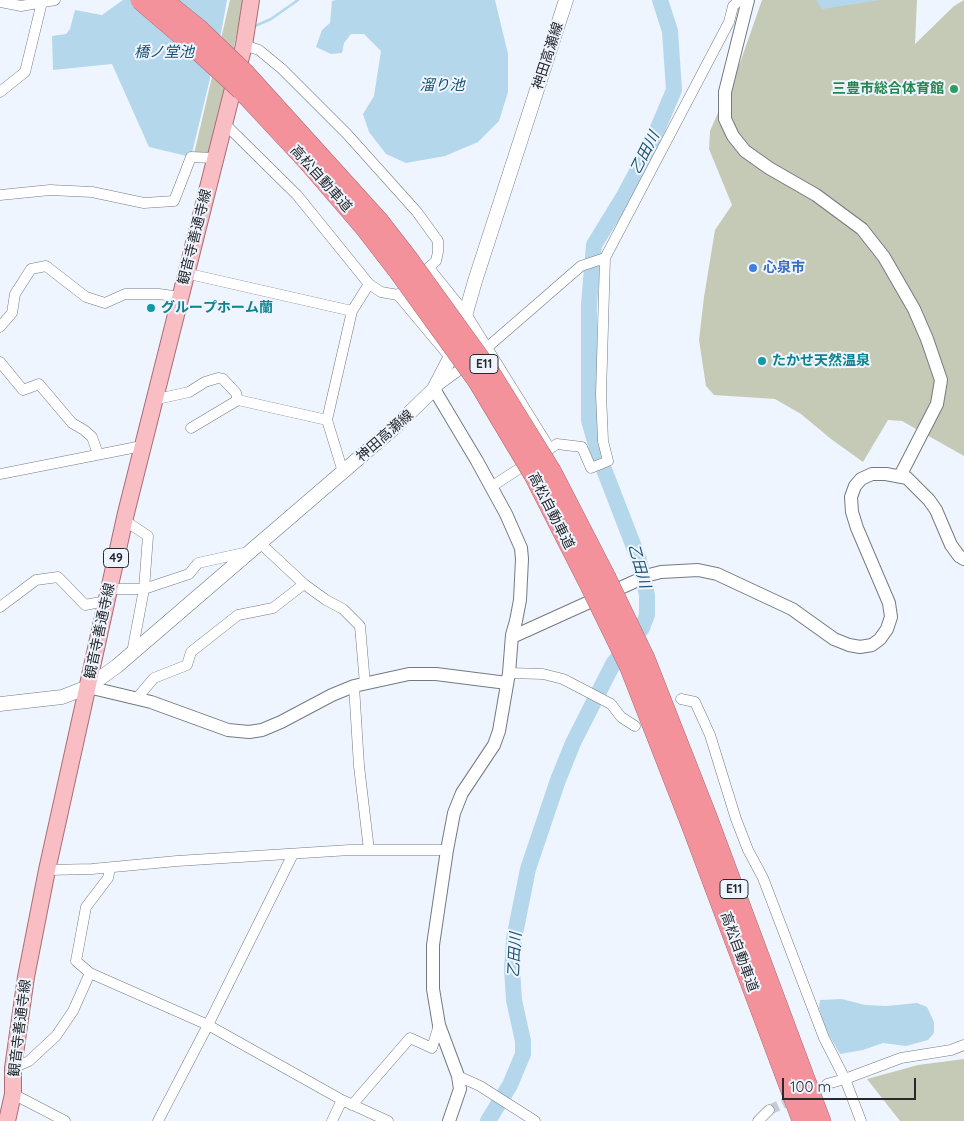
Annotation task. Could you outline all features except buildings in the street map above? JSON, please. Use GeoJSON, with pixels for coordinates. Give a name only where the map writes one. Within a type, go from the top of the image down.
{"type":"FeatureCollection","features":[{"type":"Feature","properties":{"kind":"highway","name":"高松自動車道"},"geometry":{"type":"LineString","coordinates":[[140,0],[182,36],[244,82]]}},
{"type":"Feature","properties":{"kind":"highway","name":"高松自動車道"},"geometry":{"type":"LineString","coordinates":[[163,0],[198,28],[244,82],[378,221],[598,581]]}},
{"type":"Feature","properties":{"kind":"highway","name":"高松自動車道"},"geometry":{"type":"LineString","coordinates":[[404,266],[484,364],[552,472],[598,581],[707,816],[821,1121]]}},
{"type":"Feature","properties":{"kind":"highway","name":"高松自動車道"},"geometry":{"type":"LineString","coordinates":[[637,662],[695,834],[802,1121]]}},
{"type":"Feature","properties":{"kind":"main road","name":"観音寺善通寺線"},"geometry":{"type":"LineString","coordinates":[[7,1121],[13,1094],[13,1068],[26,977],[47,870],[124,520],[244,45],[251,0]]}},
{"type":"Feature","properties":{"kind":"main road","name":"神田高瀬線"},"geometry":{"type":"LineString","coordinates":[[0,704],[62,697],[88,687],[132,653],[410,415],[434,388],[450,358],[466,314],[566,0]]}},
{"type":"Feature","properties":{"kind":"street"},"geometry":{"type":"LineString","coordinates":[[0,2],[21,6],[55,0]]}},
{"type":"Feature","properties":{"kind":"street"},"geometry":{"type":"LineString","coordinates":[[491,487],[557,444],[582,447],[591,468],[608,461],[603,441],[601,394],[605,258],[726,28],[733,6],[740,0]]}},
{"type":"Feature","properties":{"kind":"street"},"geometry":{"type":"LineString","coordinates":[[748,0],[725,92],[725,119],[733,136],[745,151],[753,157],[816,195],[862,229],[884,257],[914,309],[941,380],[937,404],[900,476]]}},
{"type":"Feature","properties":{"kind":"street"},"geometry":{"type":"LineString","coordinates":[[0,92],[25,72],[42,2]]}},
{"type":"Feature","properties":{"kind":"street"},"geometry":{"type":"LineString","coordinates":[[244,45],[259,50],[282,69],[347,134],[417,212],[439,244],[438,258],[430,268],[398,295]]}},
{"type":"Feature","properties":{"kind":"street"},"geometry":{"type":"LineString","coordinates":[[224,126],[228,127],[297,195],[369,284],[381,292],[398,295],[460,369]]}},
{"type":"Feature","properties":{"kind":"street"},"geometry":{"type":"LineString","coordinates":[[0,195],[50,190],[92,192],[144,203],[174,201],[191,157],[214,158]]}},
{"type":"Feature","properties":{"kind":"street"},"geometry":{"type":"LineString","coordinates":[[449,1121],[460,1089],[458,1076],[439,1025],[432,989],[434,945],[454,813],[462,793],[494,745],[499,731],[522,581],[521,548],[506,514],[434,388],[486,348],[581,266],[605,258]]}},
{"type":"Feature","properties":{"kind":"street"},"geometry":{"type":"LineString","coordinates":[[0,327],[12,313],[15,294],[31,269],[46,266],[86,297],[105,303],[125,294],[159,294],[180,297]]}},
{"type":"Feature","properties":{"kind":"street"},"geometry":{"type":"LineString","coordinates":[[430,268],[466,314],[550,449]]}},
{"type":"Feature","properties":{"kind":"street"},"geometry":{"type":"LineString","coordinates":[[185,274],[352,311]]}},
{"type":"Feature","properties":{"kind":"street"},"geometry":{"type":"LineString","coordinates":[[343,472],[328,420],[352,311],[369,284]]}},
{"type":"Feature","properties":{"kind":"street"},"geometry":{"type":"LineString","coordinates":[[0,362],[23,390],[40,384],[72,423],[92,437],[98,454]]}},
{"type":"Feature","properties":{"kind":"street"},"geometry":{"type":"LineString","coordinates":[[153,400],[189,392],[205,382],[218,378],[223,379],[236,393],[238,400]]}},
{"type":"Feature","properties":{"kind":"street"},"geometry":{"type":"LineString","coordinates":[[191,428],[238,400],[328,420]]}},
{"type":"Feature","properties":{"kind":"street"},"geometry":{"type":"LineString","coordinates":[[0,474],[142,446]]}},
{"type":"Feature","properties":{"kind":"street"},"geometry":{"type":"LineString","coordinates":[[512,638],[649,575],[661,572],[698,570],[717,574],[792,609],[834,639],[860,647],[872,644],[880,639],[887,629],[891,618],[888,603],[857,528],[852,512],[851,497],[855,486],[861,479],[872,474],[886,474],[907,478],[929,500],[936,510],[951,545],[959,556],[964,559]]}},
{"type":"Feature","properties":{"kind":"street"},"geometry":{"type":"LineString","coordinates":[[124,520],[148,536],[144,589],[132,653]]}},
{"type":"Feature","properties":{"kind":"street"},"geometry":{"type":"LineString","coordinates":[[0,607],[36,580],[58,577],[84,605],[108,595],[144,589],[189,574],[198,563],[254,547],[326,600],[343,609],[360,626],[359,766],[369,850]]}},
{"type":"Feature","properties":{"kind":"street"},"geometry":{"type":"LineString","coordinates":[[137,698],[154,678],[187,665],[191,652],[238,615],[273,608],[304,584]]}},
{"type":"Feature","properties":{"kind":"street"},"geometry":{"type":"LineString","coordinates":[[88,687],[151,702],[228,730],[250,732],[262,730],[281,722],[332,695],[359,685],[409,674],[508,678],[543,674],[563,679],[611,704],[621,718],[635,726]]}},
{"type":"Feature","properties":{"kind":"street"},"geometry":{"type":"LineString","coordinates":[[681,699],[695,702],[710,735],[736,819],[748,850],[763,878],[824,1038],[845,1079],[861,1121]]}},
{"type":"Feature","properties":{"kind":"street"},"geometry":{"type":"LineString","coordinates":[[47,870],[110,868],[369,850],[447,850]]}},
{"type":"Feature","properties":{"kind":"street"},"geometry":{"type":"LineString","coordinates":[[158,1121],[208,1026],[293,854]]}},
{"type":"Feature","properties":{"kind":"street"},"geometry":{"type":"LineString","coordinates":[[110,868],[108,878],[86,907],[76,961],[90,972],[208,1026],[342,1100],[388,1121]]}},
{"type":"Feature","properties":{"kind":"street"},"geometry":{"type":"LineString","coordinates":[[13,1068],[30,1061],[56,1036],[72,1011],[90,972]]}},
{"type":"Feature","properties":{"kind":"street"},"geometry":{"type":"LineString","coordinates":[[352,1105],[410,1038],[432,1048],[439,1025]]}},
{"type":"Feature","properties":{"kind":"street"},"geometry":{"type":"LineString","coordinates":[[827,1084],[901,1058],[952,1050],[964,1045]]}},
{"type":"Feature","properties":{"kind":"street"},"geometry":{"type":"LineString","coordinates":[[458,1076],[480,1086],[535,1121]]}},
{"type":"Feature","properties":{"kind":"street"},"geometry":{"type":"LineString","coordinates":[[13,1094],[65,1121]]}},
{"type":"Feature","properties":{"kind":"street"},"geometry":{"type":"LineString","coordinates":[[332,1121],[342,1100]]}},
{"type":"Feature","properties":{"kind":"street"},"geometry":{"type":"LineString","coordinates":[[758,1121],[768,1110]]}},
{"type":"Feature","properties":{"kind":"green space"},"geometry":{"type":"Polygon","coordinates":[[[230,0],[244,0],[211,154],[194,154],[230,0]]]}},
{"type":"Feature","properties":{"kind":"green space"},"geometry":{"type":"Polygon","coordinates":[[[762,0],[917,0],[915,44],[954,6],[964,0],[964,456],[902,421],[888,420],[863,462],[801,414],[775,399],[714,395],[706,386],[699,340],[704,297],[715,230],[732,205],[709,149],[710,131],[741,60],[762,0]]]}},
{"type":"Feature","properties":{"kind":"green space"},"geometry":{"type":"Polygon","coordinates":[[[964,1059],[964,1121],[900,1121],[867,1079],[918,1065],[964,1059]]]}},
{"type":"Feature","properties":{"kind":"water","name":"橋ノ堂池"},"geometry":{"type":"Polygon","coordinates":[[[123,0],[227,0],[221,33],[191,157],[149,147],[112,64],[53,70],[52,36],[66,34],[70,29],[75,10],[102,15],[123,0]]]}},
{"type":"Feature","properties":{"kind":"water","name":"溜り池"},"geometry":{"type":"Polygon","coordinates":[[[495,0],[508,54],[508,92],[499,121],[478,142],[445,156],[406,163],[386,154],[369,132],[363,114],[374,96],[381,51],[364,34],[351,34],[344,43],[342,53],[331,54],[316,47],[322,30],[330,23],[332,1],[495,0]]]}},
{"type":"Feature","properties":{"kind":"water"},"geometry":{"type":"Polygon","coordinates":[[[816,0],[880,0],[822,9],[816,0]]]}},
{"type":"Feature","properties":{"kind":"water"},"geometry":{"type":"Polygon","coordinates":[[[842,999],[865,1005],[886,1006],[917,1003],[927,1007],[934,1022],[934,1033],[928,1040],[906,1046],[883,1043],[863,1050],[840,1054],[826,1030],[819,1008],[820,1000],[842,999]]]}},
{"type":"Feature","properties":{"kind":"waterway"},"geometry":{"type":"LineString","coordinates":[[255,26],[271,19],[298,0]]}},
{"type":"Feature","properties":{"kind":"waterway","name":"乙田川"},"geometry":{"type":"LineString","coordinates":[[488,1121],[510,1085],[523,1054],[523,1041],[514,1000],[512,969],[514,939],[528,869],[558,780],[573,743],[613,664],[642,628],[647,615],[647,595],[639,560],[600,459],[589,420],[589,304],[594,245],[624,196],[649,149],[674,90],[670,31],[660,0]]}},
{"type":"Feature","properties":{"kind":"tunnel"},"geometry":{"type":"LineString","coordinates":[[769,1110],[827,1084]]}},
{"type":"Feature","properties":{"kind":"place","name":"三豊市総合体育館"},"geometry":{"type":"Point","coordinates":[954,89]}},
{"type":"Feature","properties":{"kind":"place","name":"心泉市"},"geometry":{"type":"Point","coordinates":[753,268]}},
{"type":"Feature","properties":{"kind":"place","name":"グループホーム蘭"},"geometry":{"type":"Point","coordinates":[151,308]}},
{"type":"Feature","properties":{"kind":"place","name":"たかせ天然温泉"},"geometry":{"type":"Point","coordinates":[762,361]}}]}
